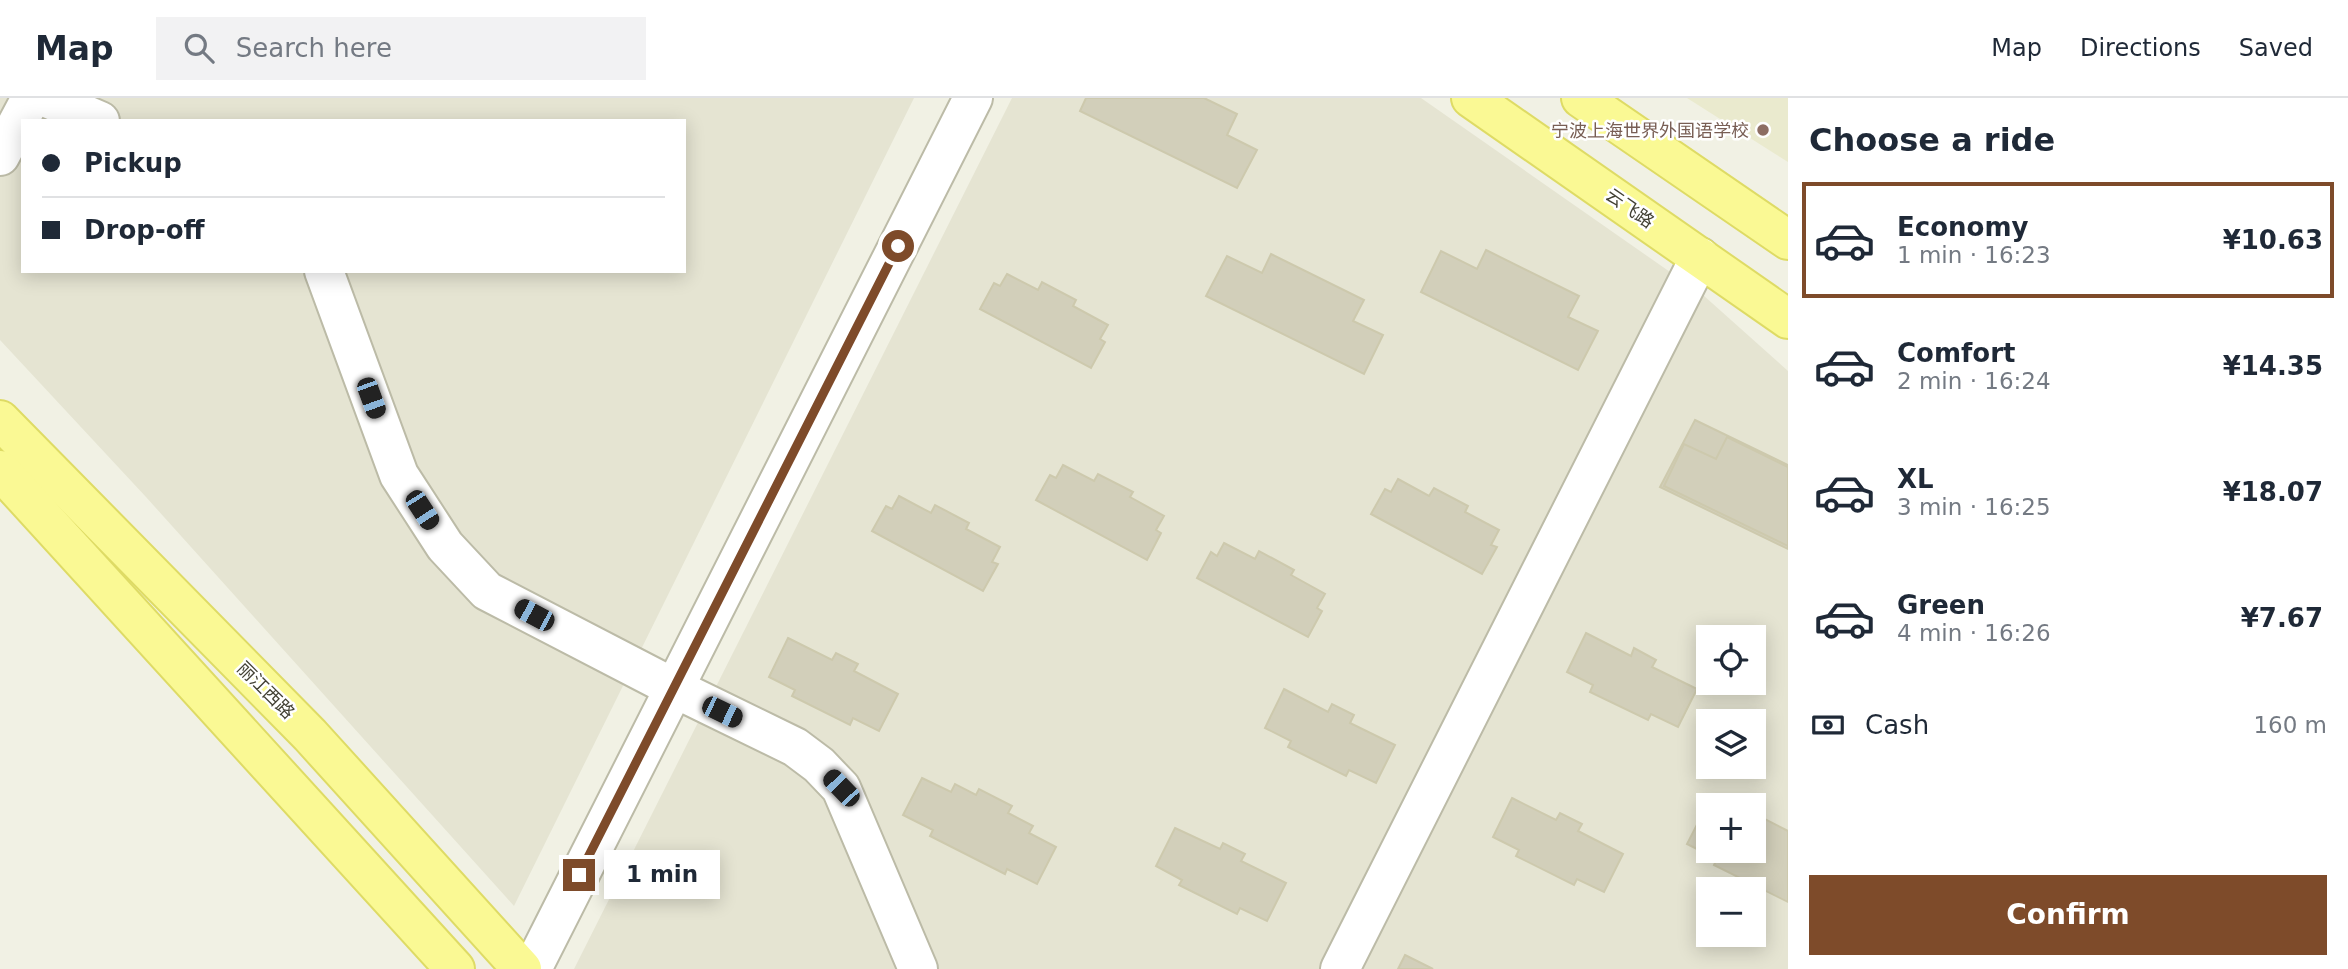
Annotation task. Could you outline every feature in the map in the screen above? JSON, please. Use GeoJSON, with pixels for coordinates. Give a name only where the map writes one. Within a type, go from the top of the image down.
{"type":"FeatureCollection","features":[{"type":"Feature","properties":{"kind":"main road","name":"云飞路"},"geometry":{"type":"LineString","coordinates":[[1471,98],[1788,319]]}},
{"type":"Feature","properties":{"kind":"main road"},"geometry":{"type":"LineString","coordinates":[[1581,98],[1788,240]]}},
{"type":"Feature","properties":{"kind":"main road","name":"丽江西路"},"geometry":{"type":"LineString","coordinates":[[0,420],[310,735],[522,969]]}},
{"type":"Feature","properties":{"kind":"main road"},"geometry":{"type":"LineString","coordinates":[[0,471],[455,969]]}},
{"type":"Feature","properties":{"kind":"street"},"geometry":{"type":"LineString","coordinates":[[0,156],[30,98]]}},
{"type":"Feature","properties":{"kind":"street"},"geometry":{"type":"LineString","coordinates":[[47,98],[95,119]]}},
{"type":"Feature","properties":{"kind":"street"},"geometry":{"type":"LineString","coordinates":[[532,969],[973,98]]}},
{"type":"Feature","properties":{"kind":"street"},"geometry":{"type":"LineString","coordinates":[[1340,969],[1700,257]]}},
{"type":"Feature","properties":{"kind":"street"},"geometry":{"type":"LineString","coordinates":[[325,273],[399,475],[446,546],[487,591],[795,747],[819,765],[841,788],[918,969]]}},
{"type":"Feature","properties":{"kind":"shaded area"},"geometry":{"type":"Polygon","coordinates":[[[0,98],[914,98],[514,906],[146,497],[0,340],[0,98]]]}},
{"type":"Feature","properties":{"kind":"shaded area"},"geometry":{"type":"Polygon","coordinates":[[[1012,98],[1421,98],[1703,295],[1788,371],[1788,969],[574,969],[1012,98]]]}},
{"type":"Feature","properties":{"kind":"shaded area","name":"宁波上海世界外国语学校"},"geometry":{"type":"Polygon","coordinates":[[[1687,98],[1788,98],[1788,162],[1687,98]]]}},
{"type":"Feature","properties":{"kind":"building"},"geometry":{"type":"Polygon","coordinates":[[[1086,98],[1204,98],[1237,114],[1227,135],[1257,150],[1237,188],[1080,111],[1086,98]]]}},
{"type":"Feature","properties":{"kind":"building"},"geometry":{"type":"Polygon","coordinates":[[[1486,250],[1579,296],[1568,317],[1598,331],[1578,370],[1421,292],[1441,251],[1477,269],[1486,250]]]}},
{"type":"Feature","properties":{"kind":"building"},"geometry":{"type":"Polygon","coordinates":[[[1271,254],[1364,300],[1353,321],[1383,335],[1364,374],[1206,296],[1227,256],[1262,273],[1271,254]]]}},
{"type":"Feature","properties":{"kind":"building"},"geometry":{"type":"Polygon","coordinates":[[[1007,274],[1038,290],[1042,282],[1076,300],[1073,306],[1108,325],[1100,339],[1105,342],[1091,368],[980,309],[994,283],[1000,286],[1007,274]]]}},
{"type":"Feature","properties":{"kind":"building"},"geometry":{"type":"Polygon","coordinates":[[[1695,420],[1788,465],[1788,549],[1660,487],[1695,420]]]}},
{"type":"Feature","properties":{"kind":"building"},"geometry":{"type":"Polygon","coordinates":[[[1727,437],[1788,467],[1788,546],[1664,486],[1684,444],[1716,459],[1727,437]]]}},
{"type":"Feature","properties":{"kind":"building"},"geometry":{"type":"Polygon","coordinates":[[[1063,465],[1094,481],[1098,474],[1133,492],[1130,497],[1164,516],[1156,530],[1161,533],[1147,560],[1036,500],[1050,475],[1056,478],[1063,465]]]}},
{"type":"Feature","properties":{"kind":"building"},"geometry":{"type":"Polygon","coordinates":[[[1398,479],[1429,496],[1434,488],[1468,506],[1465,512],[1499,530],[1491,545],[1497,547],[1482,574],[1371,514],[1385,489],[1391,492],[1398,479]]]}},
{"type":"Feature","properties":{"kind":"building"},"geometry":{"type":"Polygon","coordinates":[[[899,496],[931,513],[935,505],[969,523],[966,529],[1000,547],[992,562],[998,564],[983,591],[872,531],[886,506],[892,509],[899,496]]]}},
{"type":"Feature","properties":{"kind":"building"},"geometry":{"type":"Polygon","coordinates":[[[1224,543],[1255,559],[1259,551],[1294,570],[1291,575],[1325,594],[1317,608],[1322,611],[1308,637],[1197,578],[1211,552],[1217,556],[1224,543]]]}},
{"type":"Feature","properties":{"kind":"building"},"geometry":{"type":"Polygon","coordinates":[[[1586,633],[1631,656],[1634,648],[1656,660],[1652,667],[1696,689],[1696,691],[1678,727],[1651,714],[1648,720],[1590,692],[1593,685],[1567,672],[1586,633]]]}},
{"type":"Feature","properties":{"kind":"building"},"geometry":{"type":"Polygon","coordinates":[[[788,638],[832,660],[836,653],[858,664],[854,671],[898,694],[879,731],[853,718],[850,725],[792,696],[795,690],[769,677],[788,638]]]}},
{"type":"Feature","properties":{"kind":"building"},"geometry":{"type":"Polygon","coordinates":[[[1284,689],[1328,712],[1332,704],[1354,715],[1350,723],[1395,745],[1376,783],[1349,770],[1346,776],[1288,747],[1291,741],[1265,728],[1284,689]]]}},
{"type":"Feature","properties":{"kind":"building"},"geometry":{"type":"Polygon","coordinates":[[[922,778],[951,792],[955,784],[976,795],[979,789],[1012,806],[1008,813],[1033,826],[1029,833],[1056,847],[1037,884],[1007,869],[1005,874],[930,836],[933,830],[903,815],[922,778]]]}},
{"type":"Feature","properties":{"kind":"building"},"geometry":{"type":"Polygon","coordinates":[[[1512,798],[1556,820],[1560,813],[1582,824],[1578,831],[1623,854],[1604,892],[1577,879],[1574,885],[1516,856],[1519,850],[1493,837],[1512,798]]]}},
{"type":"Feature","properties":{"kind":"building"},"geometry":{"type":"Polygon","coordinates":[[[1766,820],[1788,831],[1788,902],[1766,891],[1766,877],[1738,877],[1714,865],[1766,863],[1766,820]]]}},
{"type":"Feature","properties":{"kind":"building"},"geometry":{"type":"Polygon","coordinates":[[[1696,826],[1696,848],[1687,844],[1696,826]]]}},
{"type":"Feature","properties":{"kind":"building"},"geometry":{"type":"Polygon","coordinates":[[[1175,828],[1220,849],[1223,843],[1245,854],[1241,861],[1286,883],[1267,921],[1240,908],[1237,914],[1179,885],[1182,880],[1156,866],[1175,828]]]}},
{"type":"Feature","properties":{"kind":"building"},"geometry":{"type":"Polygon","coordinates":[[[1405,955],[1433,969],[1398,969],[1405,955]]]}},
{"type":"Feature","properties":{"kind":"place","name":"宁波上海世界外国语学校"},"geometry":{"type":"Point","coordinates":[1763,130]}},
{"type":"Feature","properties":{"kind":"route"},"geometry":{"type":"LineString","coordinates":[[579,875],[898,246]]}}]}
